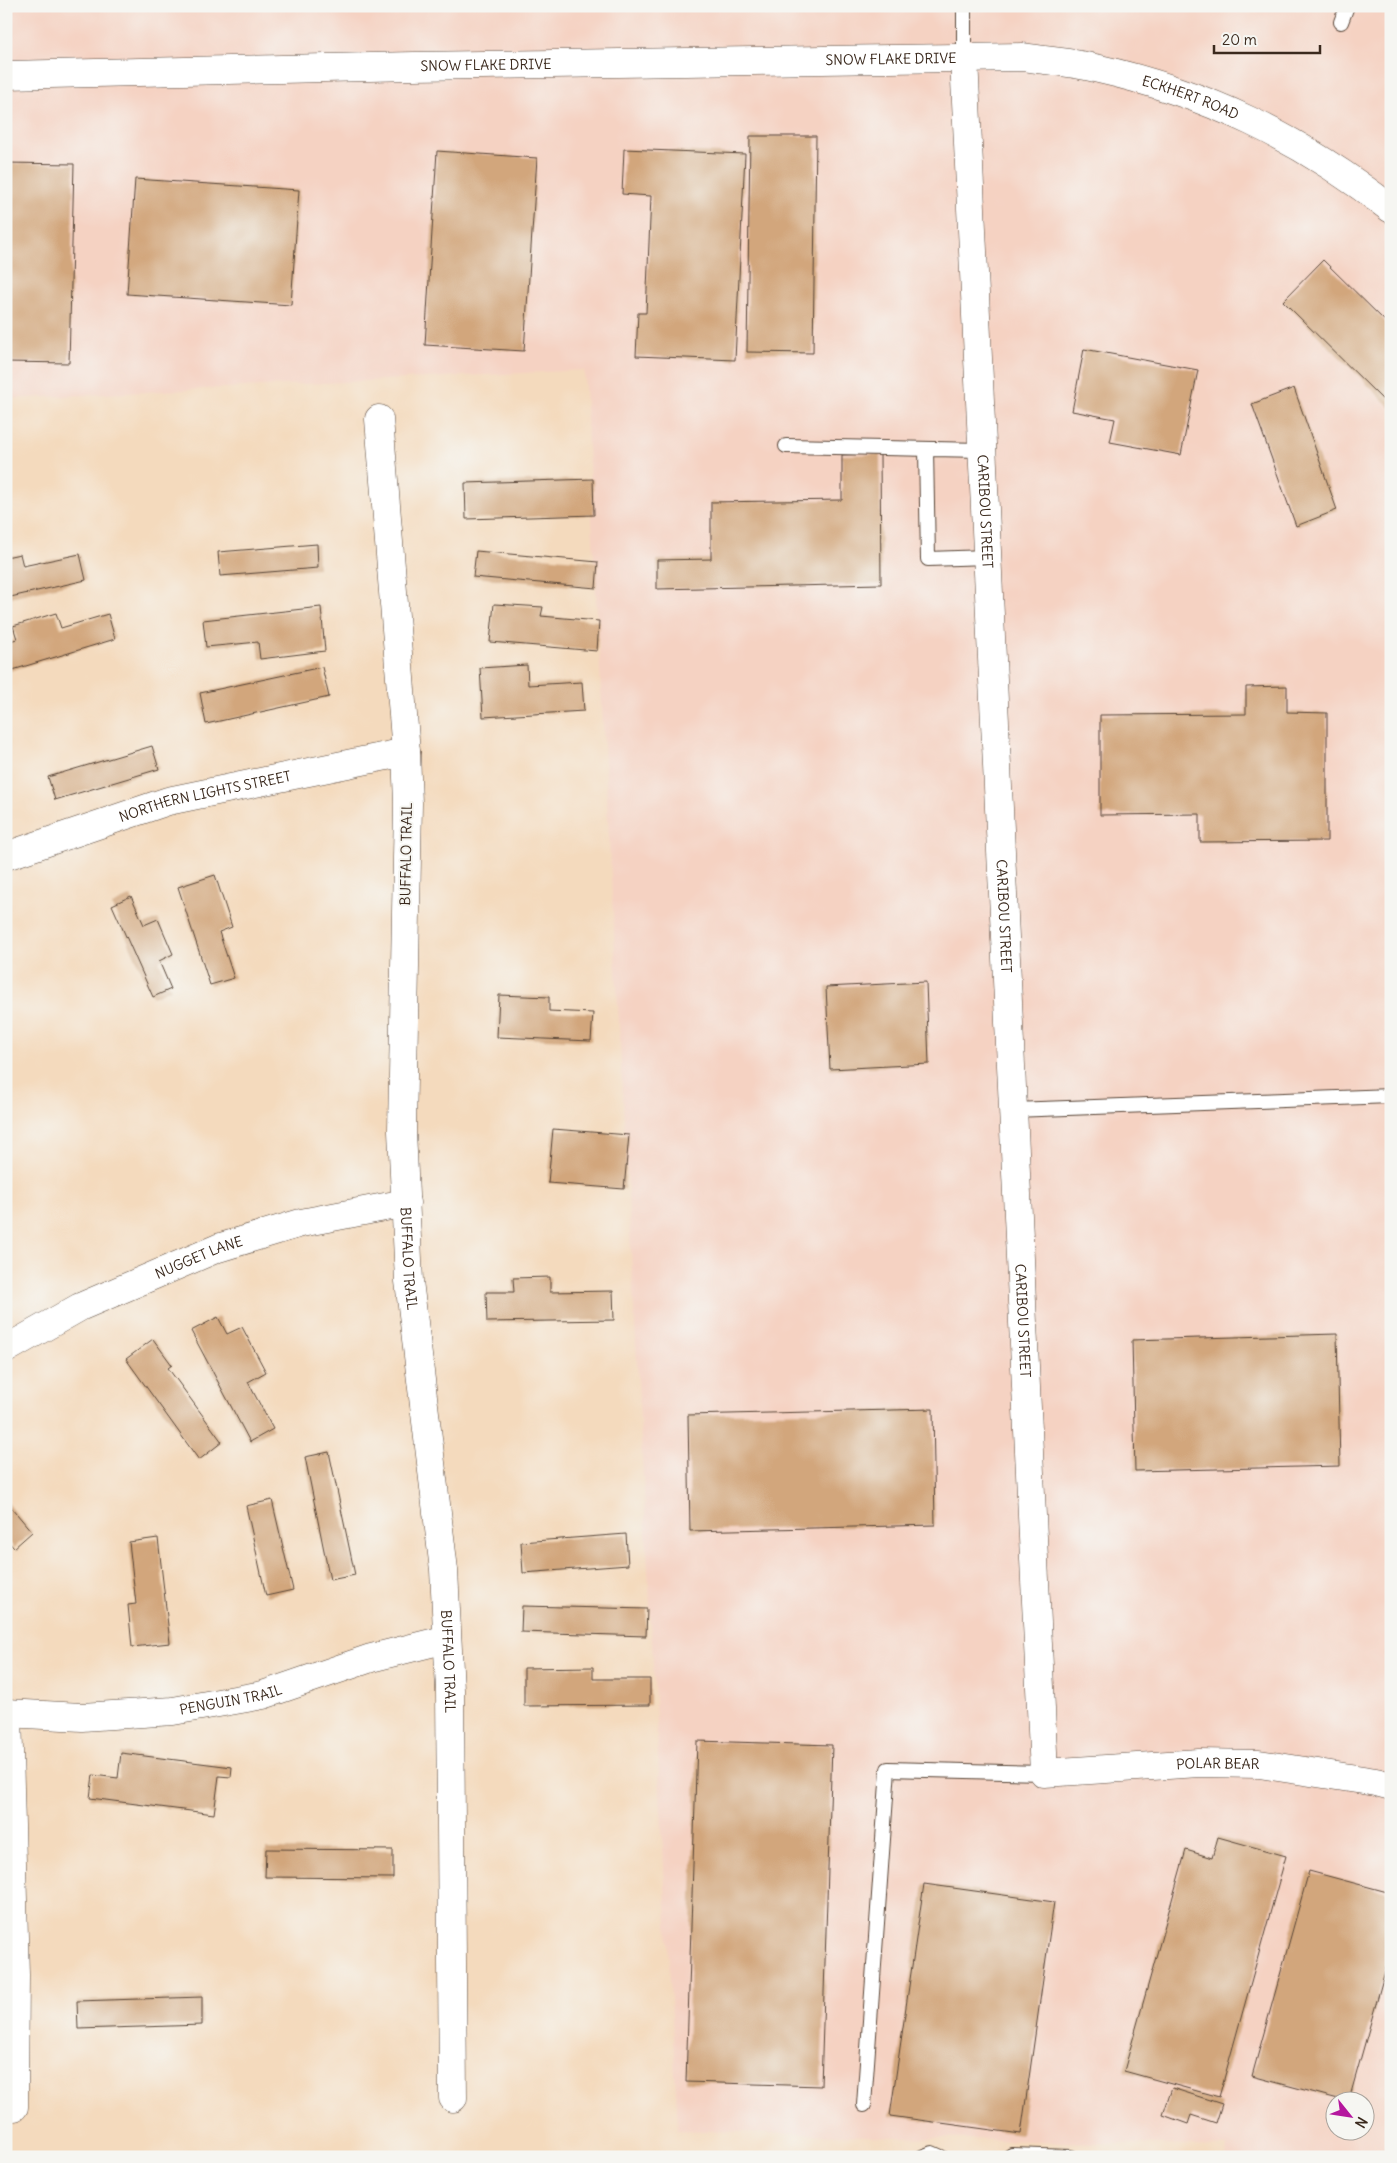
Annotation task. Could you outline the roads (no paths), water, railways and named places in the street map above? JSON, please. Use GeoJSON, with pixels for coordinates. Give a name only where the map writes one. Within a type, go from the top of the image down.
{"type":"FeatureCollection","features":[{"type":"Feature","properties":{"kind":"street","name":"ECKHERT ROAD"},"geometry":{"type":"LineString","coordinates":[[964,58],[1023,57],[1093,67],[1162,85],[1227,109],[1295,143],[1351,178],[1391,209]]}},
{"type":"Feature","properties":{"kind":"street","name":"SNOW FLAKE DRIVE"},"geometry":{"type":"LineString","coordinates":[[6,75],[404,66],[964,58]]}},
{"type":"Feature","properties":{"kind":"street","name":"CARIBOU STREET"},"geometry":{"type":"LineString","coordinates":[[964,58],[1044,1773]]}},
{"type":"Feature","properties":{"kind":"street","name":"BUFFALO TRAIL"},"geometry":{"type":"LineString","coordinates":[[379,419],[406,752],[408,804],[402,1130],[409,1281],[444,1570],[450,1690],[453,2098]]}},
{"type":"Feature","properties":{"kind":"street","name":"NORTHERN LIGHTS STREET"},"geometry":{"type":"LineString","coordinates":[[6,856],[168,801],[406,752]]}},
{"type":"Feature","properties":{"kind":"street","name":"NUGGET LANE"},"geometry":{"type":"LineString","coordinates":[[6,1350],[80,1307],[218,1248],[301,1223],[406,1203]]}},
{"type":"Feature","properties":{"kind":"street","name":"PENGUIN TRAIL"},"geometry":{"type":"LineString","coordinates":[[7,1713],[82,1716],[146,1712],[173,1710],[263,1696],[371,1658],[447,1639]]}},
{"type":"Feature","properties":{"kind":"street"},"geometry":{"type":"LineString","coordinates":[[7,1713],[15,1975],[14,2107]]}},
{"type":"Feature","properties":{"kind":"street","name":"POLAR BEAR"},"geometry":{"type":"LineString","coordinates":[[1044,1773],[1199,1763],[1260,1764],[1391,1786]]}},
{"type":"Feature","properties":{"kind":"lane"},"geometry":{"type":"LineString","coordinates":[[964,6],[964,58]]}},
{"type":"Feature","properties":{"kind":"lane"},"geometry":{"type":"LineString","coordinates":[[1341,22],[1347,6]]}},
{"type":"Feature","properties":{"kind":"lane"},"geometry":{"type":"LineString","coordinates":[[786,446],[982,450]]}},
{"type":"Feature","properties":{"kind":"lane"},"geometry":{"type":"LineString","coordinates":[[926,449],[928,559],[987,557]]}},
{"type":"Feature","properties":{"kind":"lane"},"geometry":{"type":"LineString","coordinates":[[1013,1110],[1391,1096]]}},
{"type":"Feature","properties":{"kind":"lane"},"geometry":{"type":"LineString","coordinates":[[864,2105],[888,1769],[1044,1773]]}},
{"type":"Feature","properties":{"kind":"lane"},"geometry":{"type":"LineString","coordinates":[[922,2157],[932,2153],[941,2157]]}},
{"type":"Feature","properties":{"kind":"lane"},"geometry":{"type":"LineString","coordinates":[[1008,2157],[1012,2154],[1071,2157]]}}]}
